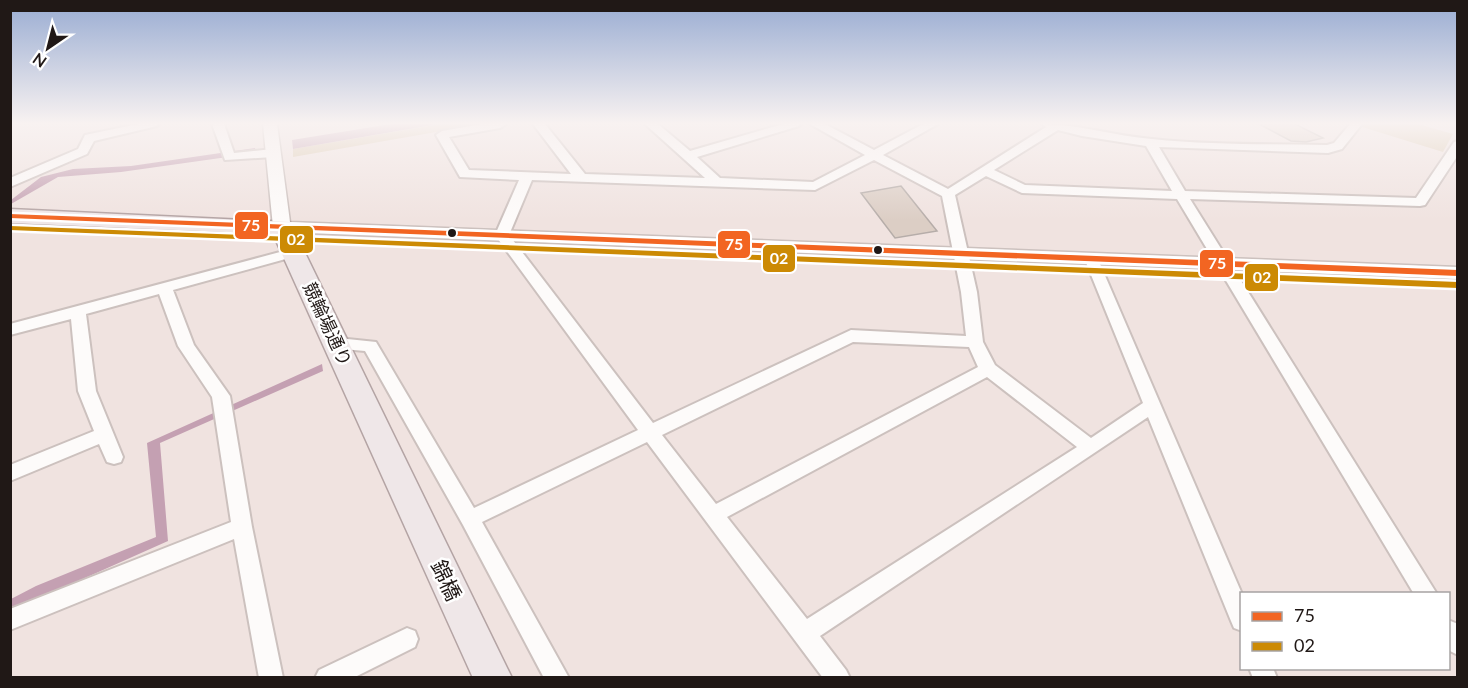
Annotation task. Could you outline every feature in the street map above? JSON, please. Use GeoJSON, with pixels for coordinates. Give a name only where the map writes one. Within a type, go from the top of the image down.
{"type":"FeatureCollection","features":[{"type":"Feature","properties":{"kind":"main road"},"geometry":{"type":"LineString","coordinates":[[10,216],[282,227]]}},
{"type":"Feature","properties":{"kind":"main road","name":"競輪場通り"},"geometry":{"type":"LineString","coordinates":[[282,227],[402,482]]}},
{"type":"Feature","properties":{"kind":"main road","name":"錦橋"},"geometry":{"type":"LineString","coordinates":[[402,482],[493,678]]}},
{"type":"Feature","properties":{"kind":"street"},"geometry":{"type":"LineString","coordinates":[[10,183],[71,156]]}},
{"type":"Feature","properties":{"kind":"street","name":"競輪場通り"},"geometry":{"type":"LineString","coordinates":[[273,156],[282,227]]}},
{"type":"Feature","properties":{"kind":"street"},"geometry":{"type":"LineString","coordinates":[[454,156],[465,174],[815,186],[872,156]]}},
{"type":"Feature","properties":{"kind":"street"},"geometry":{"type":"LineString","coordinates":[[564,156],[582,179]]}},
{"type":"Feature","properties":{"kind":"street"},"geometry":{"type":"LineString","coordinates":[[688,156],[717,182]]}},
{"type":"Feature","properties":{"kind":"street"},"geometry":{"type":"LineString","coordinates":[[876,156],[948,194],[962,255],[975,342],[988,369],[1091,448]]}},
{"type":"Feature","properties":{"kind":"street"},"geometry":{"type":"LineString","coordinates":[[948,194],[1007,156]]}},
{"type":"Feature","properties":{"kind":"street"},"geometry":{"type":"LineString","coordinates":[[1158,156],[1425,592]]}},
{"type":"Feature","properties":{"kind":"street"},"geometry":{"type":"LineString","coordinates":[[986,171],[1022,189],[1420,202],[1451,156]]}},
{"type":"Feature","properties":{"kind":"street"},"geometry":{"type":"LineString","coordinates":[[502,235],[527,177]]}},
{"type":"Feature","properties":{"kind":"street"},"geometry":{"type":"LineString","coordinates":[[282,227],[1458,273]]}},
{"type":"Feature","properties":{"kind":"street"},"geometry":{"type":"LineString","coordinates":[[502,235],[838,678]]}},
{"type":"Feature","properties":{"kind":"street"},"geometry":{"type":"LineString","coordinates":[[10,330],[295,252]]}},
{"type":"Feature","properties":{"kind":"street"},"geometry":{"type":"LineString","coordinates":[[1092,260],[1240,616]]}},
{"type":"Feature","properties":{"kind":"street"},"geometry":{"type":"LineString","coordinates":[[164,288],[186,346],[221,396],[242,527],[271,678]]}},
{"type":"Feature","properties":{"kind":"street"},"geometry":{"type":"LineString","coordinates":[[78,311],[87,391],[114,457]]}},
{"type":"Feature","properties":{"kind":"street"},"geometry":{"type":"LineString","coordinates":[[470,519],[851,336],[975,342]]}},
{"type":"Feature","properties":{"kind":"street"},"geometry":{"type":"LineString","coordinates":[[338,344],[370,346],[470,519],[557,678]]}},
{"type":"Feature","properties":{"kind":"street"},"geometry":{"type":"LineString","coordinates":[[713,515],[988,369]]}},
{"type":"Feature","properties":{"kind":"street"},"geometry":{"type":"LineString","coordinates":[[804,634],[1091,448],[1153,405]]}},
{"type":"Feature","properties":{"kind":"street"},"geometry":{"type":"LineString","coordinates":[[10,473],[105,434]]}},
{"type":"Feature","properties":{"kind":"street"},"geometry":{"type":"LineString","coordinates":[[10,620],[242,527]]}},
{"type":"Feature","properties":{"kind":"street"},"geometry":{"type":"LineString","coordinates":[[327,678],[406,639]]}},
{"type":"Feature","properties":{"kind":"shaded area"},"geometry":{"type":"Polygon","coordinates":[[[199,156],[234,156],[121,172],[58,177],[11,204],[11,200],[41,177],[73,169],[131,166],[199,156]]]}},
{"type":"Feature","properties":{"kind":"shaded area"},"geometry":{"type":"Polygon","coordinates":[[[322,364],[323,371],[160,443],[168,541],[11,611],[11,599],[36,586],[156,537],[147,443],[322,364]]]}},
{"type":"Feature","properties":{"kind":"building"},"geometry":{"type":"Polygon","coordinates":[[[901,186],[937,231],[895,238],[861,193],[901,186]]]}},
{"type":"Feature","properties":{"kind":"transit line","name":"75"},"geometry":{"type":"LineString","coordinates":[[10,216],[1458,273]]}},
{"type":"Feature","properties":{"kind":"transit line","name":"02"},"geometry":{"type":"LineString","coordinates":[[10,228],[1458,285]]}}]}
